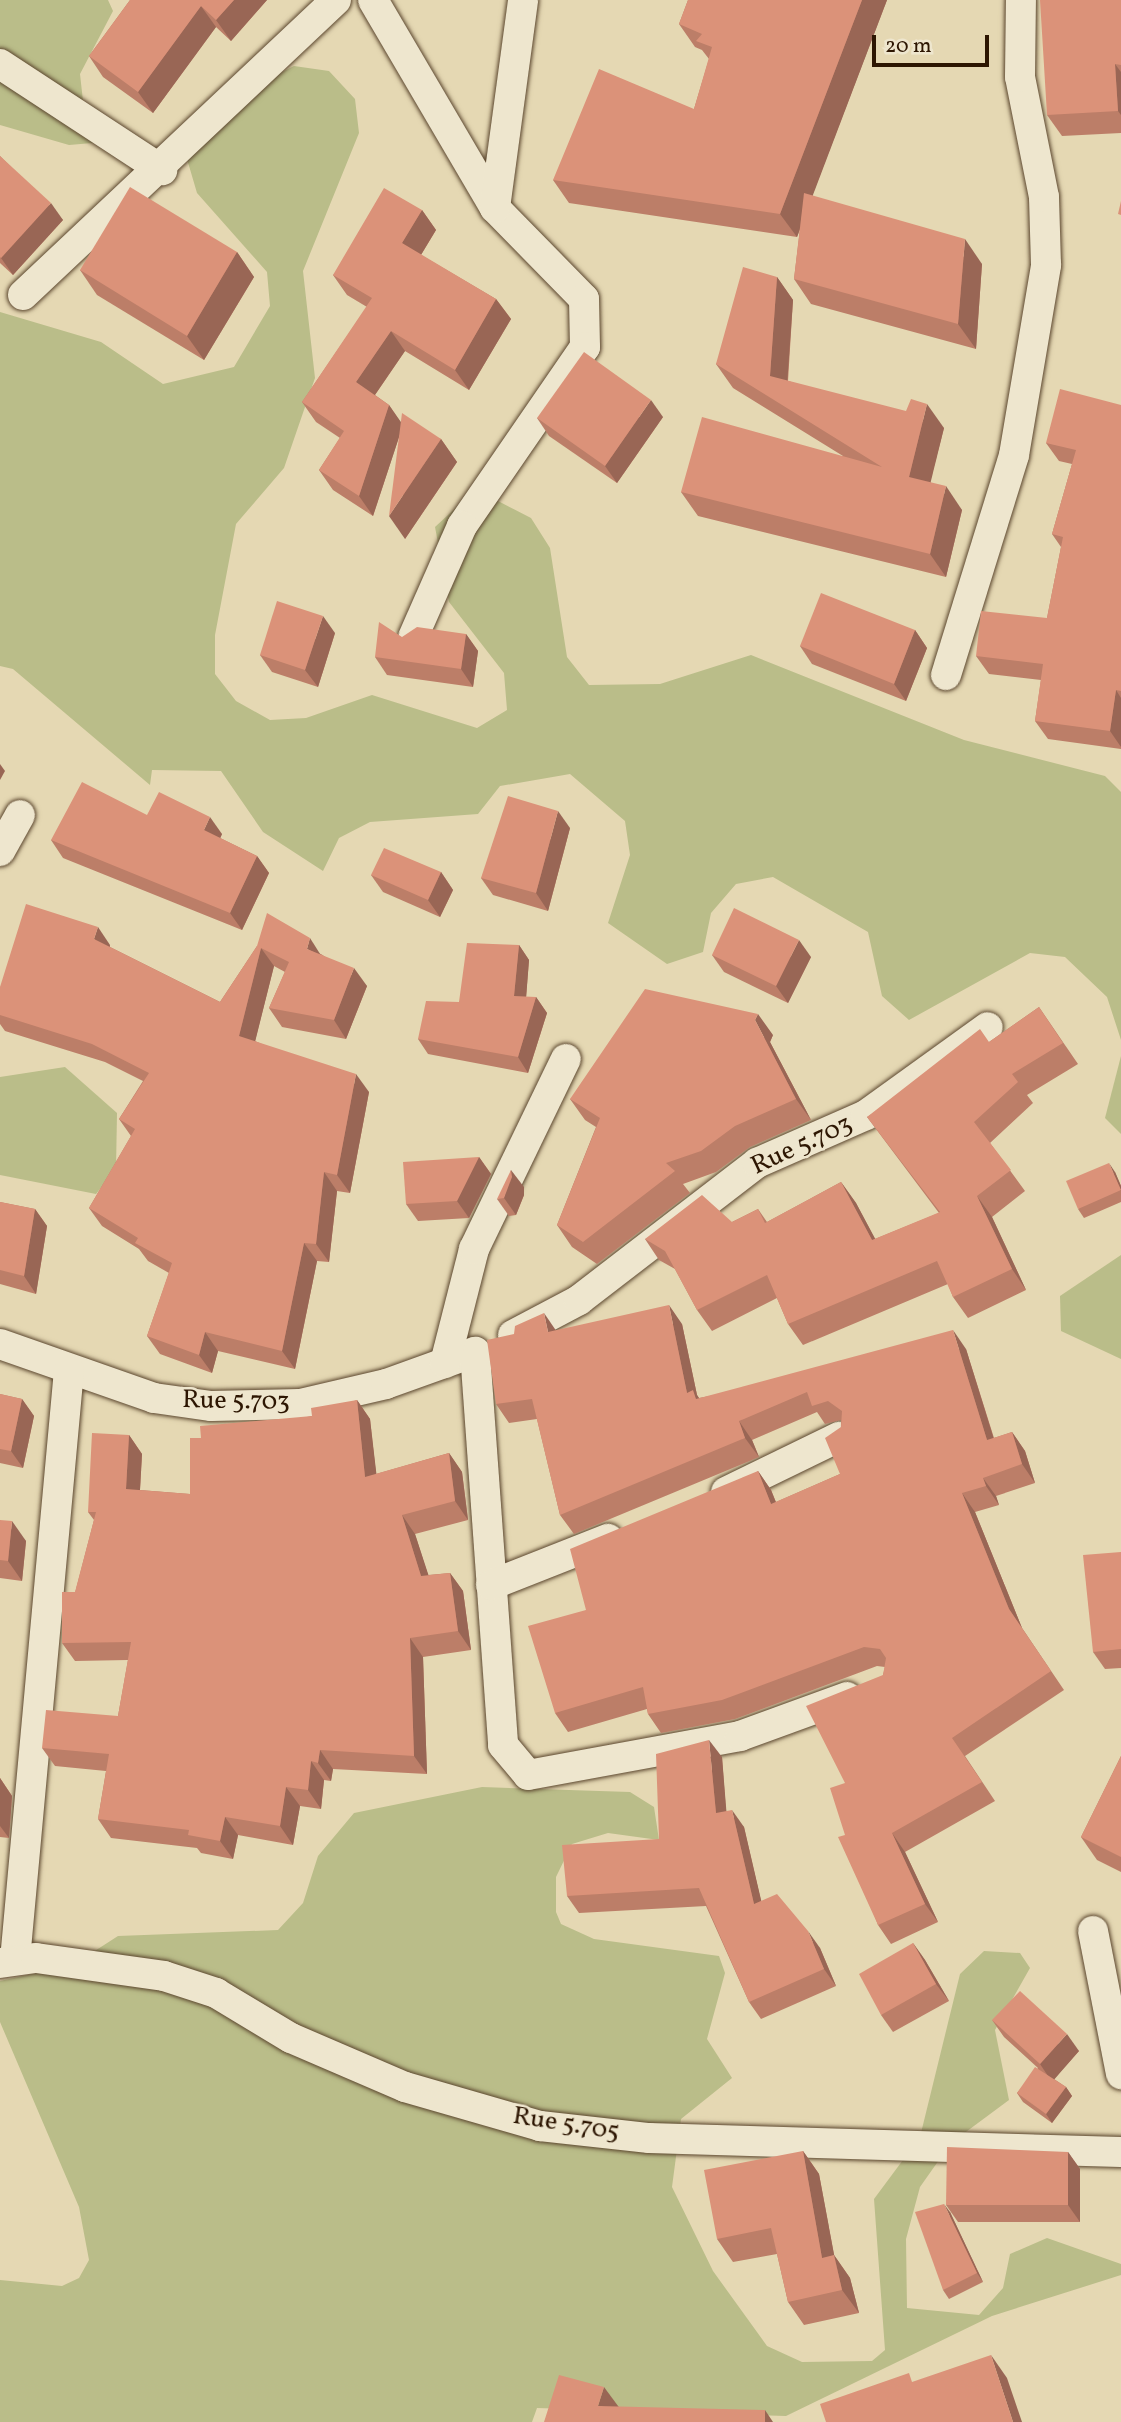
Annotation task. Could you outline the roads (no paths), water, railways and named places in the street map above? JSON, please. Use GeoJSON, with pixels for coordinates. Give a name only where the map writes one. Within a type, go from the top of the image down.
{"type":"FeatureCollection","features":[{"type":"Feature","properties":{"kind":"street"},"geometry":{"type":"LineString","coordinates":[[23,295],[162,170],[336,0]]}},
{"type":"Feature","properties":{"kind":"street"},"geometry":{"type":"LineString","coordinates":[[373,0],[495,208],[584,299],[585,347],[462,526],[413,637]]}},
{"type":"Feature","properties":{"kind":"street"},"geometry":{"type":"LineString","coordinates":[[495,208],[523,0]]}},
{"type":"Feature","properties":{"kind":"street"},"geometry":{"type":"LineString","coordinates":[[946,675],[1014,455],[1046,265],[1044,197],[1020,77],[1021,0]]}},
{"type":"Feature","properties":{"kind":"street"},"geometry":{"type":"LineString","coordinates":[[0,64],[162,170]]}},
{"type":"Feature","properties":{"kind":"street"},"geometry":{"type":"LineString","coordinates":[[0,851],[20,815]]}},
{"type":"Feature","properties":{"kind":"street","name":"Rue 5.703"},"geometry":{"type":"LineString","coordinates":[[0,1344],[154,1398],[224,1406],[300,1404],[445,1363],[475,1352],[579,1300],[757,1163],[866,1115],[988,1027]]}},
{"type":"Feature","properties":{"kind":"street"},"geometry":{"type":"LineString","coordinates":[[445,1363],[474,1249],[566,1059]]}},
{"type":"Feature","properties":{"kind":"street"},"geometry":{"type":"LineString","coordinates":[[475,1352],[503,1745],[528,1775],[740,1736],[871,1687]]}},
{"type":"Feature","properties":{"kind":"street"},"geometry":{"type":"LineString","coordinates":[[8,1962],[69,1370]]}},
{"type":"Feature","properties":{"kind":"street"},"geometry":{"type":"LineString","coordinates":[[694,1505],[839,1437]]}},
{"type":"Feature","properties":{"kind":"street"},"geometry":{"type":"LineString","coordinates":[[491,1585],[642,1525]]}},
{"type":"Feature","properties":{"kind":"street"},"geometry":{"type":"LineString","coordinates":[[1093,1931],[1121,2074]]}},
{"type":"Feature","properties":{"kind":"street","name":"Rue 5.705"},"geometry":{"type":"LineString","coordinates":[[8,1962],[164,1976],[216,1993],[291,2038],[405,2087],[540,2126],[649,2138],[1121,2152]]}}]}
